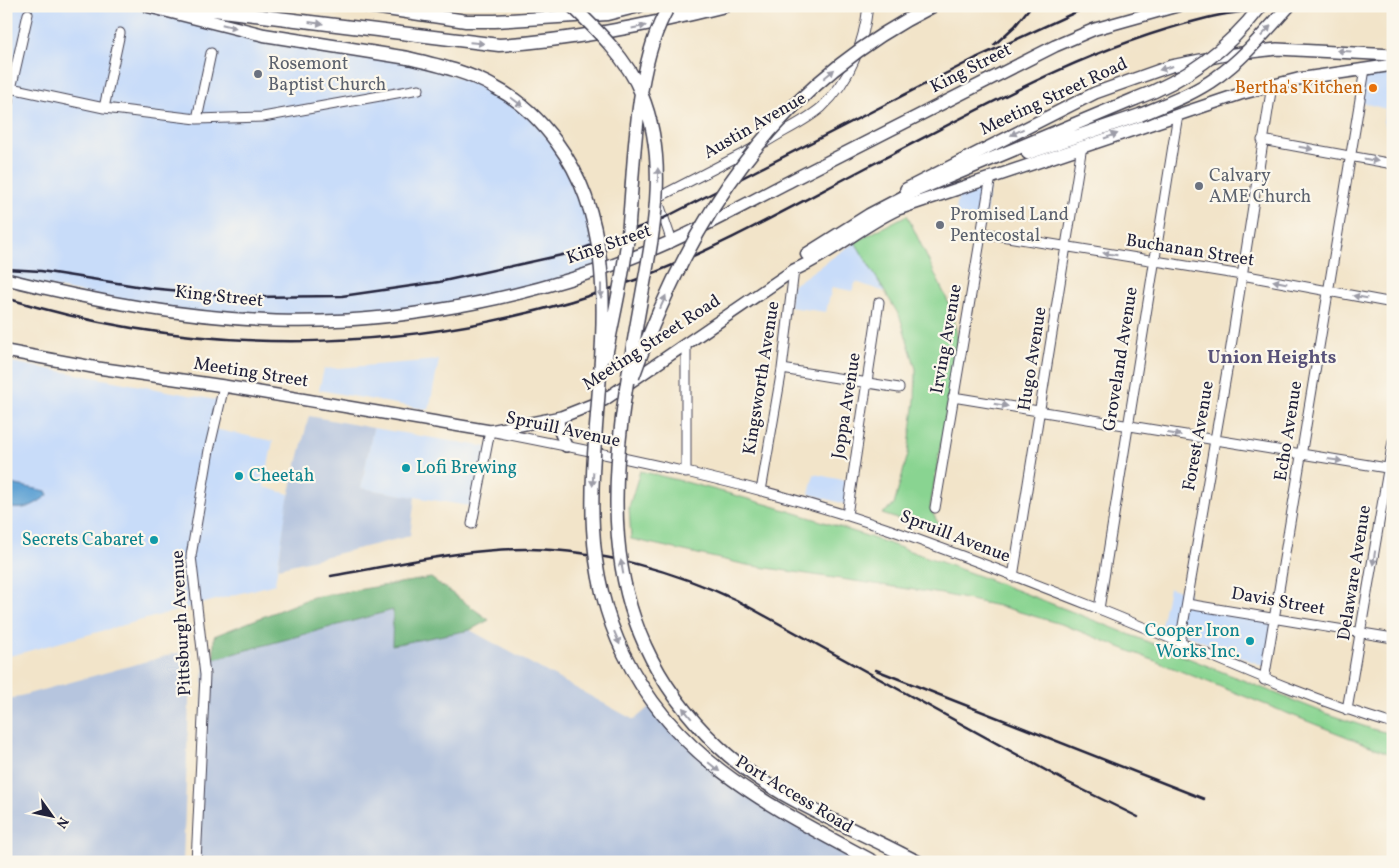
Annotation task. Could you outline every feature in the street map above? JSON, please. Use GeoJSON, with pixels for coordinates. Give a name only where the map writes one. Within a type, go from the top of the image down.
{"type":"FeatureCollection","features":[{"type":"Feature","properties":{"kind":"highway"},"geometry":{"type":"LineString","coordinates":[[148,6],[264,35],[408,58],[475,77],[509,96],[531,113],[550,133],[572,166],[590,206],[600,249],[599,395]]}},
{"type":"Feature","properties":{"kind":"highway"},"geometry":{"type":"LineString","coordinates":[[181,6],[499,45],[539,42],[638,28],[725,6]]}},
{"type":"Feature","properties":{"kind":"highway"},"geometry":{"type":"LineString","coordinates":[[367,6],[466,21],[495,21],[607,14],[639,6]]}},
{"type":"Feature","properties":{"kind":"highway"},"geometry":{"type":"LineString","coordinates":[[572,6],[606,42],[633,76],[642,94],[658,165],[655,224],[622,413]]}},
{"type":"Feature","properties":{"kind":"highway"},"geometry":{"type":"LineString","coordinates":[[599,395],[626,245],[636,125],[647,64],[669,6]]}},
{"type":"Feature","properties":{"kind":"highway"},"geometry":{"type":"LineString","coordinates":[[622,413],[643,350],[676,274],[706,217],[738,168],[794,106],[837,67],[888,30],[932,6]]}},
{"type":"Feature","properties":{"kind":"highway"},"geometry":{"type":"LineString","coordinates":[[807,254],[861,219],[917,190],[1162,89],[1199,67],[1235,36],[1261,6]]}},
{"type":"Feature","properties":{"kind":"highway"},"geometry":{"type":"LineString","coordinates":[[851,234],[896,207],[936,188],[1000,163],[1140,114],[1189,94],[1217,77],[1249,48],[1289,6]]}},
{"type":"Feature","properties":{"kind":"highway","name":"Port Access Road"},"geometry":{"type":"LineString","coordinates":[[599,395],[592,505],[594,549],[613,630],[636,676],[684,739],[724,775],[781,812],[874,862]]}},
{"type":"Feature","properties":{"kind":"highway","name":"Port Access Road"},"geometry":{"type":"LineString","coordinates":[[622,413],[615,490],[616,535],[632,615],[645,646],[672,695],[719,747],[758,777],[786,794],[918,862]]}},
{"type":"Feature","properties":{"kind":"main road","name":"King Street"},"geometry":{"type":"LineString","coordinates":[[6,279],[73,296],[187,313],[276,321],[352,320],[449,308],[528,290],[601,268],[672,242],[1055,46],[1095,29],[1177,6]]}},
{"type":"Feature","properties":{"kind":"main road","name":"Meeting Street Road"},"geometry":{"type":"LineString","coordinates":[[794,270],[807,254],[858,217],[900,192],[1095,93],[1133,78],[1189,62],[1277,49],[1393,55]]}},
{"type":"Feature","properties":{"kind":"main road","name":"Meeting Street Road"},"geometry":{"type":"LineString","coordinates":[[490,432],[558,418],[604,400],[794,270],[809,263],[851,234],[898,209],[1178,114],[1272,85],[1393,65]]}},
{"type":"Feature","properties":{"kind":"main road","name":"Meeting Street"},"geometry":{"type":"LineString","coordinates":[[6,351],[98,368],[224,386],[490,432]]}},
{"type":"Feature","properties":{"kind":"main road"},"geometry":{"type":"LineString","coordinates":[[558,418],[559,429],[566,446]]}},
{"type":"Feature","properties":{"kind":"street","name":"Austin Avenue"},"geometry":{"type":"LineString","coordinates":[[672,242],[657,198],[763,143],[822,107],[850,71],[865,33],[868,6]]}},
{"type":"Feature","properties":{"kind":"street"},"geometry":{"type":"LineString","coordinates":[[6,111],[8,88],[28,14]]}},
{"type":"Feature","properties":{"kind":"street"},"geometry":{"type":"LineString","coordinates":[[104,108],[120,33]]}},
{"type":"Feature","properties":{"kind":"street"},"geometry":{"type":"LineString","coordinates":[[197,119],[211,53]]}},
{"type":"Feature","properties":{"kind":"street","name":"Echo Avenue"},"geometry":{"type":"LineString","coordinates":[[1264,680],[1365,69]]}},
{"type":"Feature","properties":{"kind":"street","name":"Forest Avenue"},"geometry":{"type":"LineString","coordinates":[[1180,643],[1215,441],[1272,85]]}},
{"type":"Feature","properties":{"kind":"street"},"geometry":{"type":"LineString","coordinates":[[8,88],[104,108],[197,119],[263,117],[313,110],[419,89]]}},
{"type":"Feature","properties":{"kind":"street","name":"Groveland Avenue"},"geometry":{"type":"LineString","coordinates":[[1099,609],[1126,426],[1178,114]]}},
{"type":"Feature","properties":{"kind":"street"},"geometry":{"type":"LineString","coordinates":[[1262,140],[1393,164]]}},
{"type":"Feature","properties":{"kind":"street","name":"Hugo Avenue"},"geometry":{"type":"LineString","coordinates":[[1013,577],[1041,413],[1082,146]]}},
{"type":"Feature","properties":{"kind":"street","name":"Irving Avenue"},"geometry":{"type":"LineString","coordinates":[[936,508],[991,176]]}},
{"type":"Feature","properties":{"kind":"street","name":"Buchanan Street"},"geometry":{"type":"LineString","coordinates":[[983,233],[1242,275],[1393,303]]}},
{"type":"Feature","properties":{"kind":"street","name":"Kingsworth Avenue"},"geometry":{"type":"LineString","coordinates":[[761,492],[782,369],[794,270]]}},
{"type":"Feature","properties":{"kind":"street","name":"Joppa Avenue"},"geometry":{"type":"LineString","coordinates":[[847,515],[879,302]]}},
{"type":"Feature","properties":{"kind":"street"},"geometry":{"type":"LineString","coordinates":[[686,344],[686,472]]}},
{"type":"Feature","properties":{"kind":"street"},"geometry":{"type":"LineString","coordinates":[[782,369],[899,388]]}},
{"type":"Feature","properties":{"kind":"street","name":"Pittsburgh Avenue"},"geometry":{"type":"LineString","coordinates":[[196,862],[205,675],[191,556],[209,450],[224,386]]}},
{"type":"Feature","properties":{"kind":"street"},"geometry":{"type":"LineString","coordinates":[[953,397],[1041,413],[1391,469]]}},
{"type":"Feature","properties":{"kind":"street"},"geometry":{"type":"LineString","coordinates":[[472,524],[490,432]]}},
{"type":"Feature","properties":{"kind":"street","name":"Spruill Avenue"},"geometry":{"type":"LineString","coordinates":[[490,432],[686,472],[847,515],[1099,609],[1264,680],[1347,710],[1393,724]]}},
{"type":"Feature","properties":{"kind":"street","name":"Delaware Avenue"},"geometry":{"type":"LineString","coordinates":[[1347,710],[1391,469],[1393,441]]}},
{"type":"Feature","properties":{"kind":"street","name":"Davis Street"},"geometry":{"type":"LineString","coordinates":[[1187,604],[1393,638]]}},
{"type":"Feature","properties":{"kind":"shaded area"},"geometry":{"type":"Polygon","coordinates":[[[6,6],[148,6],[408,58],[515,99],[572,167],[601,269],[528,290],[352,320],[187,313],[6,278],[6,6]]]}},
{"type":"Feature","properties":{"kind":"shaded area"},"geometry":{"type":"Polygon","coordinates":[[[1393,74],[1393,136],[1383,122],[1386,109],[1359,102],[1364,76],[1393,74]]]}},
{"type":"Feature","properties":{"kind":"shaded area"},"geometry":{"type":"Polygon","coordinates":[[[990,186],[984,225],[955,219],[958,196],[990,186]]]}},
{"type":"Feature","properties":{"kind":"shaded area"},"geometry":{"type":"Polygon","coordinates":[[[855,242],[885,292],[856,282],[852,291],[832,287],[826,312],[789,307],[792,286],[855,242]]]}},
{"type":"Feature","properties":{"kind":"shaded area"},"geometry":{"type":"Polygon","coordinates":[[[439,360],[429,410],[319,390],[324,369],[439,360]]]}},
{"type":"Feature","properties":{"kind":"shaded area"},"geometry":{"type":"Polygon","coordinates":[[[6,361],[221,401],[214,429],[273,441],[264,487],[289,494],[275,584],[6,657],[6,361]]]}},
{"type":"Feature","properties":{"kind":"shaded area"},"geometry":{"type":"Polygon","coordinates":[[[309,416],[373,428],[361,488],[415,497],[410,536],[278,568],[287,504],[309,416]]]}},
{"type":"Feature","properties":{"kind":"shaded area"},"geometry":{"type":"Polygon","coordinates":[[[373,428],[487,447],[475,507],[361,488],[373,428]]]}},
{"type":"Feature","properties":{"kind":"shaded area"},"geometry":{"type":"Polygon","coordinates":[[[814,474],[852,482],[848,505],[809,494],[814,474]]]}},
{"type":"Feature","properties":{"kind":"shaded area"},"geometry":{"type":"Polygon","coordinates":[[[1169,588],[1189,592],[1187,603],[1274,618],[1266,667],[1161,625],[1169,588]]]}},
{"type":"Feature","properties":{"kind":"shaded area"},"geometry":{"type":"Polygon","coordinates":[[[393,610],[392,645],[470,630],[634,720],[654,703],[704,759],[874,862],[196,862],[204,661],[393,610]]]}},
{"type":"Feature","properties":{"kind":"shaded area"},"geometry":{"type":"Polygon","coordinates":[[[191,649],[183,862],[6,862],[6,700],[191,649]]]}},
{"type":"Feature","properties":{"kind":"green space"},"geometry":{"type":"Polygon","coordinates":[[[907,215],[951,308],[958,340],[930,508],[938,523],[948,535],[882,514],[894,505],[908,454],[915,400],[916,369],[900,317],[855,242],[907,215]]]}},
{"type":"Feature","properties":{"kind":"green space"},"geometry":{"type":"Polygon","coordinates":[[[640,471],[728,493],[815,519],[987,579],[1325,713],[1393,734],[1393,755],[1064,625],[1003,607],[942,594],[747,565],[631,539],[629,507],[640,471]]]}},
{"type":"Feature","properties":{"kind":"green space"},"geometry":{"type":"Polygon","coordinates":[[[431,578],[489,620],[470,630],[392,645],[393,610],[214,659],[214,636],[313,597],[431,578]]]}},
{"type":"Feature","properties":{"kind":"water"},"geometry":{"type":"Polygon","coordinates":[[[6,483],[46,491],[48,495],[28,507],[6,507],[6,483]]]}},
{"type":"Feature","properties":{"kind":"railway"},"geometry":{"type":"LineString","coordinates":[[994,45],[1015,26],[1031,6]]}},
{"type":"Feature","properties":{"kind":"railway"},"geometry":{"type":"LineString","coordinates":[[6,269],[41,271],[149,288],[245,297],[342,296],[439,282],[571,253],[664,218],[976,58],[1089,6]]}},
{"type":"Feature","properties":{"kind":"railway"},"geometry":{"type":"LineString","coordinates":[[6,298],[84,319],[163,333],[243,340],[324,341],[404,335],[483,323],[562,304],[669,267],[758,224],[1035,81],[1117,46],[1160,31],[1213,17],[1283,6]]}},
{"type":"Feature","properties":{"kind":"railway"},"geometry":{"type":"LineString","coordinates":[[331,576],[455,554],[505,549],[556,550],[583,553],[637,564],[689,580],[738,601],[1067,782],[1138,817]]}},
{"type":"Feature","properties":{"kind":"railway"},"geometry":{"type":"LineString","coordinates":[[876,670],[1204,799]]}},
{"type":"Feature","properties":{"kind":"place","name":"Rosemont Baptist Church"},"geometry":{"type":"Point","coordinates":[258,74]}},
{"type":"Feature","properties":{"kind":"place","name":"Bertha's Kitchen"},"geometry":{"type":"Point","coordinates":[1373,88]}},
{"type":"Feature","properties":{"kind":"place","name":"Calvary AME Church"},"geometry":{"type":"Point","coordinates":[1199,186]}},
{"type":"Feature","properties":{"kind":"place","name":"Promised Land Pentecostal"},"geometry":{"type":"Point","coordinates":[940,225]}},
{"type":"Feature","properties":{"kind":"place","name":"Lofi Brewing"},"geometry":{"type":"Point","coordinates":[406,468]}},
{"type":"Feature","properties":{"kind":"place","name":"Cheetah"},"geometry":{"type":"Point","coordinates":[239,476]}},
{"type":"Feature","properties":{"kind":"place","name":"Secrets Cabaret"},"geometry":{"type":"Point","coordinates":[154,540]}},
{"type":"Feature","properties":{"kind":"place","name":"Cooper Iron Works Inc."},"geometry":{"type":"Point","coordinates":[1250,641]}},
{"type":"Feature","properties":{"kind":"district","name":"Union Heights"},"geometry":{"type":"Point","coordinates":[1272,358]}}]}
